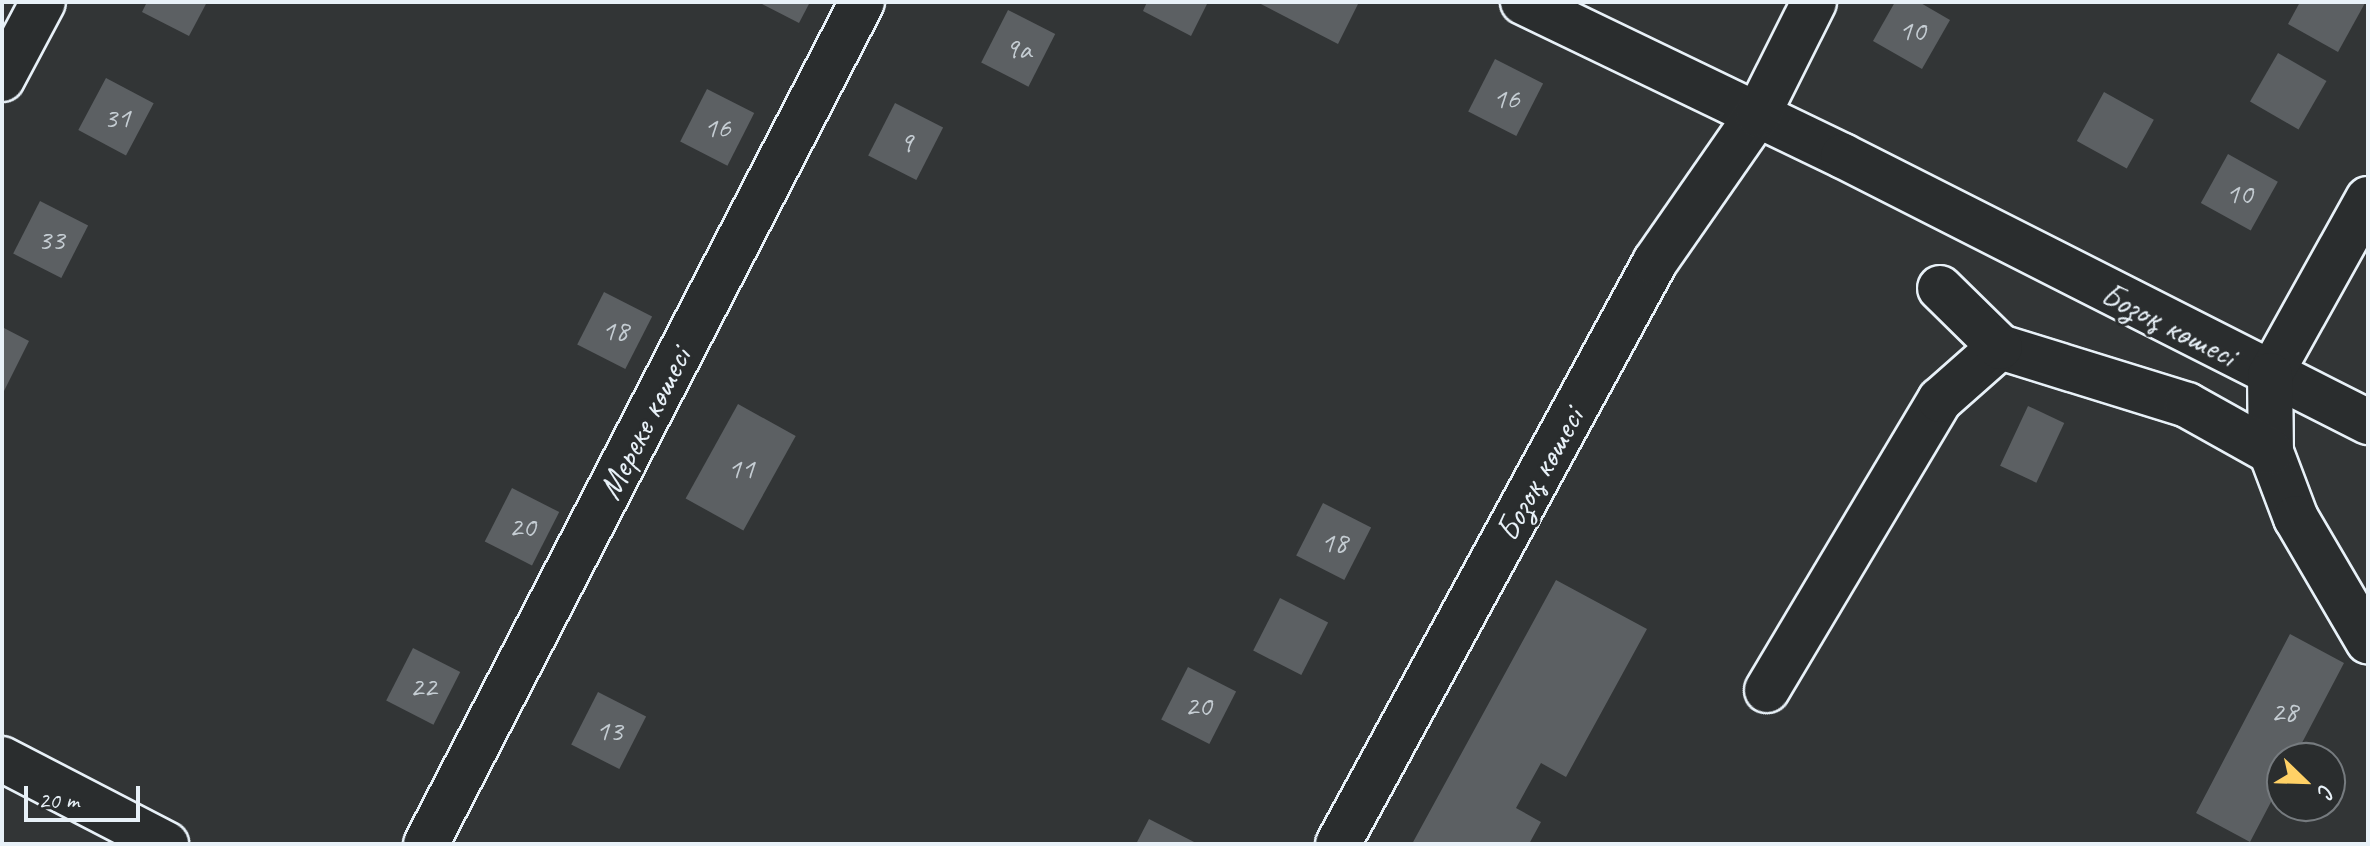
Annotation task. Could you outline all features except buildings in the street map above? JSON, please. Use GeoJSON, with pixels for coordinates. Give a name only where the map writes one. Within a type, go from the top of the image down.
{"type":"FeatureCollection","features":[{"type":"Feature","properties":{"kind":"street"},"geometry":{"type":"LineString","coordinates":[[2,79],[43,2]]}},
{"type":"Feature","properties":{"kind":"street","name":"Мереке көшесі"},"geometry":{"type":"LineString","coordinates":[[426,844],[862,2]]}},
{"type":"Feature","properties":{"kind":"street","name":"Бозоқ көшесі"},"geometry":{"type":"LineString","coordinates":[[1523,2],[1758,114],[2368,422]]}},
{"type":"Feature","properties":{"kind":"street","name":"Бозоқ көшесі"},"geometry":{"type":"LineString","coordinates":[[1338,844],[1655,262],[1758,114],[1814,2]]}},
{"type":"Feature","properties":{"kind":"street"},"geometry":{"type":"LineString","coordinates":[[2368,199],[2270,375],[2271,452],[2296,518],[2368,641]]}},
{"type":"Feature","properties":{"kind":"street"},"geometry":{"type":"LineString","coordinates":[[1940,288],[2000,347],[2187,405],[2271,452]]}},
{"type":"Feature","properties":{"kind":"street"},"geometry":{"type":"LineString","coordinates":[[1767,690],[1940,400],[2000,347]]}},
{"type":"Feature","properties":{"kind":"street"},"geometry":{"type":"LineString","coordinates":[[2,759],[166,844]]}}]}
